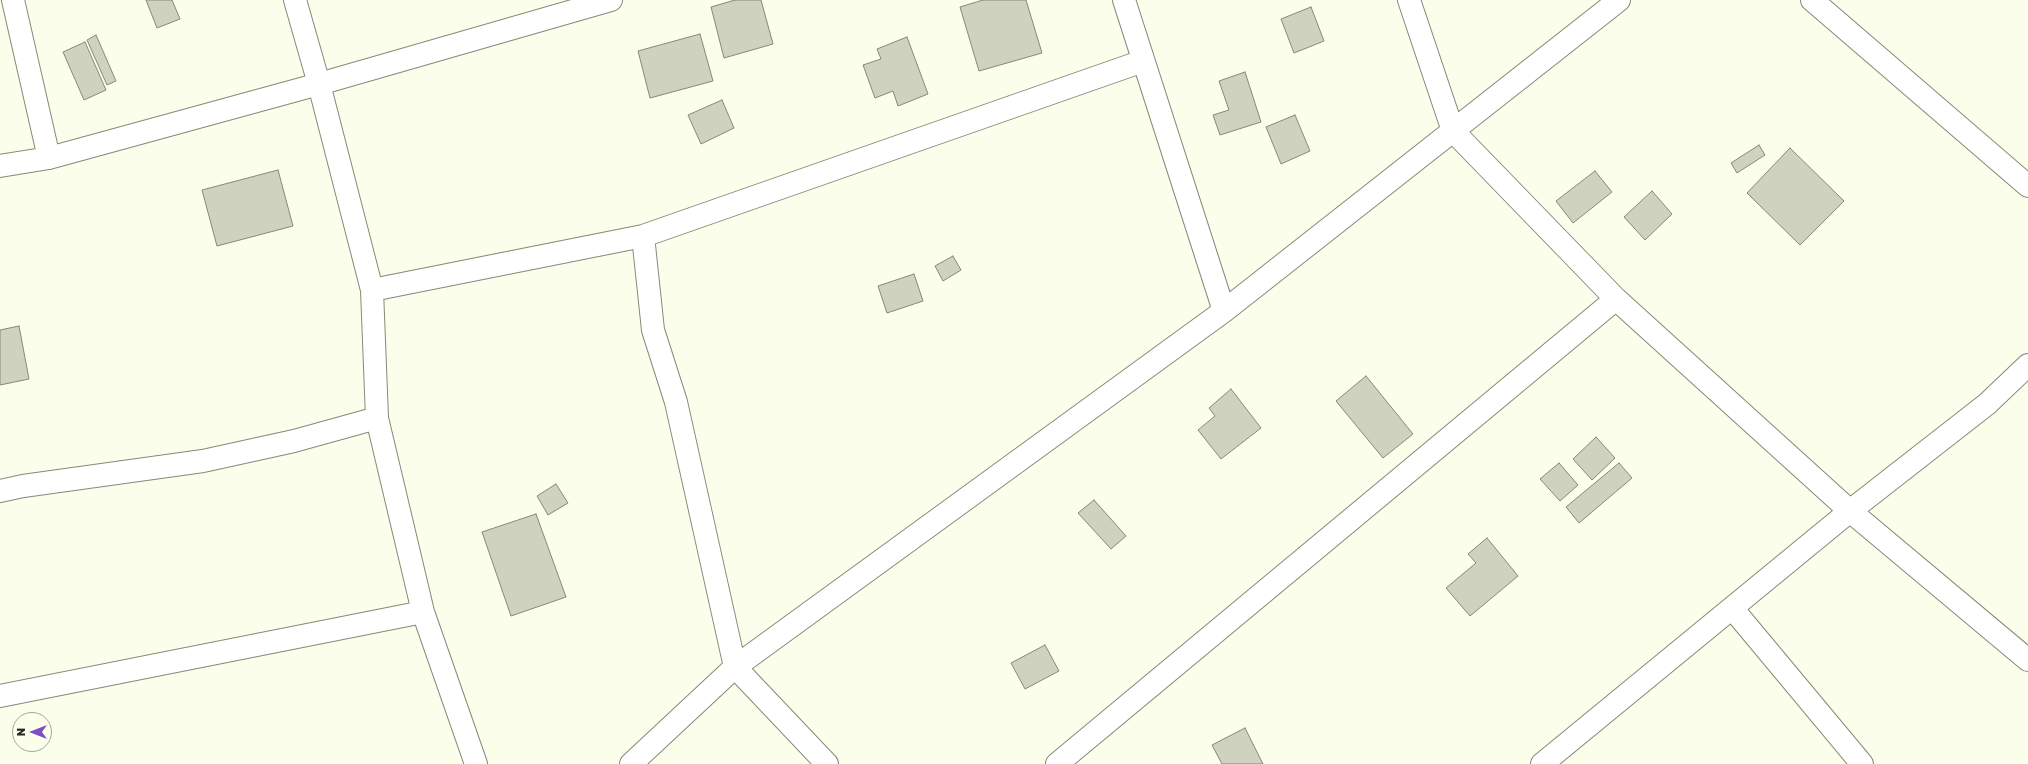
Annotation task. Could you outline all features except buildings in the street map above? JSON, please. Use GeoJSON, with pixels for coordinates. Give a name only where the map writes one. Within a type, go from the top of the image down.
{"type":"FeatureCollection","features":[{"type":"Feature","properties":{"kind":"street"},"geometry":{"type":"LineString","coordinates":[[12,0],[49,158]]}},
{"type":"Feature","properties":{"kind":"street"},"geometry":{"type":"LineString","coordinates":[[295,0],[319,84],[372,290],[377,418],[423,612],[476,764]]}},
{"type":"Feature","properties":{"kind":"street"},"geometry":{"type":"LineString","coordinates":[[0,166],[49,158],[319,84],[611,0]]}},
{"type":"Feature","properties":{"kind":"street"},"geometry":{"type":"LineString","coordinates":[[1124,0],[1224,311]]}},
{"type":"Feature","properties":{"kind":"street"},"geometry":{"type":"LineString","coordinates":[[1408,0],[1453,131],[1616,299],[1850,510],[2028,660]]}},
{"type":"Feature","properties":{"kind":"street"},"geometry":{"type":"LineString","coordinates":[[631,764],[735,667],[1224,311],[1619,0]]}},
{"type":"Feature","properties":{"kind":"street"},"geometry":{"type":"LineString","coordinates":[[1812,0],[2028,186]]}},
{"type":"Feature","properties":{"kind":"street"},"geometry":{"type":"LineString","coordinates":[[372,290],[643,236],[1143,61]]}},
{"type":"Feature","properties":{"kind":"street"},"geometry":{"type":"LineString","coordinates":[[643,236],[653,330],[676,402],[735,667],[827,764]]}},
{"type":"Feature","properties":{"kind":"street"},"geometry":{"type":"LineString","coordinates":[[1057,764],[1616,299]]}},
{"type":"Feature","properties":{"kind":"street"},"geometry":{"type":"LineString","coordinates":[[1542,764],[1850,510],[1987,404],[2028,365]]}},
{"type":"Feature","properties":{"kind":"street"},"geometry":{"type":"LineString","coordinates":[[0,491],[23,486],[203,461],[294,441],[377,418]]}},
{"type":"Feature","properties":{"kind":"street"},"geometry":{"type":"LineString","coordinates":[[1732,608],[1862,764]]}},
{"type":"Feature","properties":{"kind":"street"},"geometry":{"type":"LineString","coordinates":[[0,696],[423,612]]}}]}
